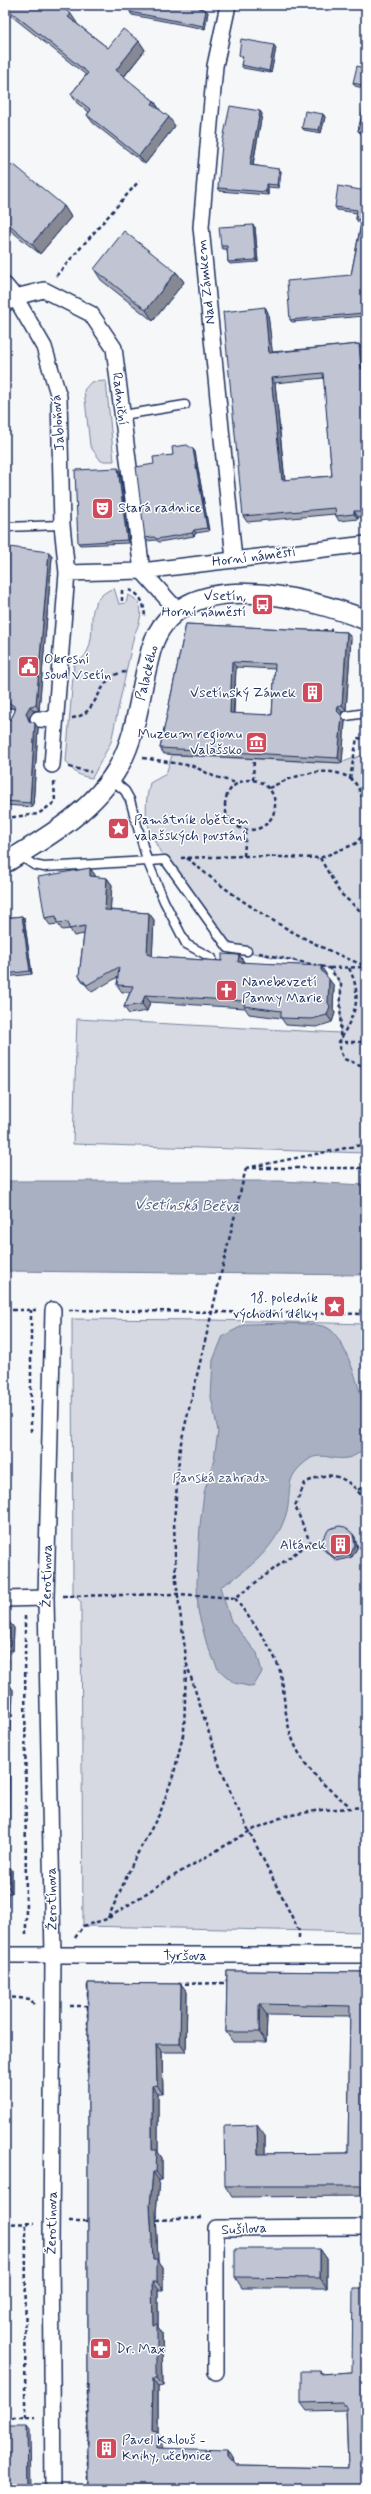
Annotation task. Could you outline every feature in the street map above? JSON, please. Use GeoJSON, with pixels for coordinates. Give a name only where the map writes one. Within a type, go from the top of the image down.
{"type":"FeatureCollection","features":[{"type":"Feature","properties":{"kind":"street","name":"Nad Zámkem"},"geometry":{"type":"LineString","coordinates":[[228,5],[215,66],[201,227],[234,559]]}},
{"type":"Feature","properties":{"kind":"street","name":"Jabloňová"},"geometry":{"type":"LineString","coordinates":[[5,285],[10,300],[44,347],[59,397],[62,525],[67,573]]}},
{"type":"Feature","properties":{"kind":"street","name":"Radniční"},"geometry":{"type":"LineString","coordinates":[[10,300],[44,290],[91,314],[114,348],[142,571]]}},
{"type":"Feature","properties":{"kind":"street","name":"Horní náměstí"},"geometry":{"type":"LineString","coordinates":[[67,573],[142,571],[366,544]]}},
{"type":"Feature","properties":{"kind":"street"},"geometry":{"type":"LineString","coordinates":[[142,571],[177,610]]}},
{"type":"Feature","properties":{"kind":"street"},"geometry":{"type":"LineString","coordinates":[[52,765],[54,720],[67,573]]}},
{"type":"Feature","properties":{"kind":"street","name":"Palackého"},"geometry":{"type":"LineString","coordinates":[[11,859],[74,817],[92,801],[104,776],[129,745],[152,647],[164,623],[177,610],[197,599],[246,594],[304,601],[358,616]]}},
{"type":"Feature","properties":{"kind":"street"},"geometry":{"type":"LineString","coordinates":[[38,719],[54,720]]}},
{"type":"Feature","properties":{"kind":"street","name":"Žerotínova"},"geometry":{"type":"LineString","coordinates":[[53,1310],[46,1598],[54,1956],[53,2489]]}},
{"type":"Feature","properties":{"kind":"street"},"geometry":{"type":"LineString","coordinates":[[5,1599],[46,1598]]}},
{"type":"Feature","properties":{"kind":"street","name":"Tyršova"},"geometry":{"type":"LineString","coordinates":[[5,1955],[366,1955]]}},
{"type":"Feature","properties":{"kind":"street","name":"Sušilova"},"geometry":{"type":"LineString","coordinates":[[216,2372],[216,2228],[366,2227]]}},
{"type":"Feature","properties":{"kind":"lane"},"geometry":{"type":"LineString","coordinates":[[123,415],[185,405]]}},
{"type":"Feature","properties":{"kind":"lane"},"geometry":{"type":"LineString","coordinates":[[5,527],[62,525]]}},
{"type":"Feature","properties":{"kind":"lane"},"geometry":{"type":"LineString","coordinates":[[346,716],[366,713]]}},
{"type":"Feature","properties":{"kind":"lane"},"geometry":{"type":"LineString","coordinates":[[104,776],[125,791],[130,800],[147,860],[164,902],[186,944],[212,958]]}},
{"type":"Feature","properties":{"kind":"lane"},"geometry":{"type":"LineString","coordinates":[[11,859],[44,867],[165,860],[228,948],[249,951]]}},
{"type":"Feature","properties":{"kind":"path"},"geometry":{"type":"LineString","coordinates":[[55,278],[139,181]]}},
{"type":"Feature","properties":{"kind":"path"},"geometry":{"type":"LineString","coordinates":[[122,590],[137,594],[144,604],[145,618]]}},
{"type":"Feature","properties":{"kind":"path"},"geometry":{"type":"LineString","coordinates":[[305,631],[336,630]]}},
{"type":"Feature","properties":{"kind":"path"},"geometry":{"type":"LineString","coordinates":[[54,720],[83,715],[90,710],[105,682],[113,676],[122,672],[131,671],[130,678]]}},
{"type":"Feature","properties":{"kind":"path"},"geometry":{"type":"LineString","coordinates":[[350,779],[357,738],[366,739]]}},
{"type":"Feature","properties":{"kind":"path"},"geometry":{"type":"LineString","coordinates":[[140,763],[145,753]]}},
{"type":"Feature","properties":{"kind":"path"},"geometry":{"type":"LineString","coordinates":[[143,758],[193,766],[213,776],[236,784],[253,780],[269,788],[273,795],[274,812],[263,826],[246,830],[238,828],[226,815],[226,797],[236,784]]}},
{"type":"Feature","properties":{"kind":"path"},"geometry":{"type":"LineString","coordinates":[[253,780],[254,759]]}},
{"type":"Feature","properties":{"kind":"path"},"geometry":{"type":"LineString","coordinates":[[5,818],[38,814],[55,802],[52,765],[80,768],[104,776]]}},
{"type":"Feature","properties":{"kind":"path"},"geometry":{"type":"LineString","coordinates":[[269,788],[290,778],[308,773],[324,772],[342,775],[353,780],[366,808]]}},
{"type":"Feature","properties":{"kind":"path"},"geometry":{"type":"LineString","coordinates":[[244,856],[246,830]]}},
{"type":"Feature","properties":{"kind":"path"},"geometry":{"type":"LineString","coordinates":[[165,860],[244,856],[320,858],[355,844],[366,832]]}},
{"type":"Feature","properties":{"kind":"path"},"geometry":{"type":"LineString","coordinates":[[187,858],[223,889],[279,926],[366,967]]}},
{"type":"Feature","properties":{"kind":"path"},"geometry":{"type":"LineString","coordinates":[[320,858],[340,893],[366,916]]}},
{"type":"Feature","properties":{"kind":"path"},"geometry":{"type":"LineString","coordinates":[[249,951],[329,968],[366,967]]}},
{"type":"Feature","properties":{"kind":"path"},"geometry":{"type":"LineString","coordinates":[[329,968],[341,983],[340,1042],[344,1059],[366,1067]]}},
{"type":"Feature","properties":{"kind":"path"},"geometry":{"type":"LineString","coordinates":[[340,1042],[354,1015],[358,997],[355,981],[348,968]]}},
{"type":"Feature","properties":{"kind":"path"},"geometry":{"type":"LineString","coordinates":[[340,1042],[366,1042]]}},
{"type":"Feature","properties":{"kind":"path"},"geometry":{"type":"LineString","coordinates":[[246,1168],[366,1144]]}},
{"type":"Feature","properties":{"kind":"path"},"geometry":{"type":"LineString","coordinates":[[246,1168],[366,1168]]}},
{"type":"Feature","properties":{"kind":"path"},"geometry":{"type":"LineString","coordinates":[[107,1919],[135,1858],[160,1813],[174,1773],[184,1732],[187,1665],[178,1594],[174,1522],[180,1447],[214,1313],[246,1168]]}},
{"type":"Feature","properties":{"kind":"path"},"geometry":{"type":"LineString","coordinates":[[5,1310],[366,1314]]}},
{"type":"Feature","properties":{"kind":"path"},"geometry":{"type":"LineString","coordinates":[[310,1542],[295,1506],[305,1483],[324,1475],[342,1478],[365,1497],[366,1505]]}},
{"type":"Feature","properties":{"kind":"path"},"geometry":{"type":"LineString","coordinates":[[358,1490],[366,1485]]}},
{"type":"Feature","properties":{"kind":"path"},"geometry":{"type":"LineString","coordinates":[[346,1547],[360,1546],[366,1538]]}},
{"type":"Feature","properties":{"kind":"path"},"geometry":{"type":"LineString","coordinates":[[73,1594],[186,1594],[235,1598],[310,1542]]}},
{"type":"Feature","properties":{"kind":"path"},"geometry":{"type":"LineString","coordinates":[[310,1542],[332,1548]]}},
{"type":"Feature","properties":{"kind":"path"},"geometry":{"type":"LineString","coordinates":[[360,1546],[366,1554]]}},
{"type":"Feature","properties":{"kind":"path"},"geometry":{"type":"LineString","coordinates":[[235,1598],[268,1644],[279,1668],[286,1714],[293,1740],[306,1765],[321,1784],[351,1807]]}},
{"type":"Feature","properties":{"kind":"path"},"geometry":{"type":"LineString","coordinates":[[18,1616],[25,1616],[26,1944]]}},
{"type":"Feature","properties":{"kind":"path"},"geometry":{"type":"LineString","coordinates":[[187,1665],[220,1766],[299,1931]]}},
{"type":"Feature","properties":{"kind":"path"},"geometry":{"type":"LineString","coordinates":[[83,1926],[107,1919],[165,1881],[250,1831],[285,1816],[366,1806]]}},
{"type":"Feature","properties":{"kind":"path"},"geometry":{"type":"LineString","coordinates":[[172,1984],[225,1983]]}},
{"type":"Feature","properties":{"kind":"path"},"geometry":{"type":"LineString","coordinates":[[88,2078],[88,1985],[96,1985]]}},
{"type":"Feature","properties":{"kind":"path"},"geometry":{"type":"LineString","coordinates":[[5,1997],[31,1999],[34,2013]]}},
{"type":"Feature","properties":{"kind":"path"},"geometry":{"type":"LineString","coordinates":[[66,2006],[88,2006]]}},
{"type":"Feature","properties":{"kind":"path"},"geometry":{"type":"LineString","coordinates":[[88,2213],[88,2229]]}},
{"type":"Feature","properties":{"kind":"path"},"geometry":{"type":"LineString","coordinates":[[5,2224],[33,2223],[32,2216]]}},
{"type":"Feature","properties":{"kind":"path"},"geometry":{"type":"LineString","coordinates":[[156,2220],[216,2218],[216,2228]]}},
{"type":"Feature","properties":{"kind":"path"},"geometry":{"type":"LineString","coordinates":[[67,2221],[94,2221]]}},
{"type":"Feature","properties":{"kind":"path"},"geometry":{"type":"LineString","coordinates":[[25,2418],[26,2223]]}},
{"type":"Feature","properties":{"kind":"path"},"geometry":{"type":"LineString","coordinates":[[88,2378],[88,2489]]}},
{"type":"Feature","properties":{"kind":"path"},"geometry":{"type":"LineString","coordinates":[[5,2418],[52,2417]]}},
{"type":"Feature","properties":{"kind":"green space"},"geometry":{"type":"Polygon","coordinates":[[[106,381],[114,461],[101,461],[90,446],[84,390],[91,382],[106,381]]]}},
{"type":"Feature","properties":{"kind":"green space"},"geometry":{"type":"Polygon","coordinates":[[[114,588],[119,604],[126,603],[128,595],[138,602],[141,612],[139,624],[134,635],[111,742],[92,778],[76,773],[66,761],[74,664],[85,655],[90,645],[93,608],[103,594],[114,588]]]}},
{"type":"Feature","properties":{"kind":"green space"},"geometry":{"type":"Polygon","coordinates":[[[366,754],[366,1153],[73,1144],[77,1019],[340,1033],[341,983],[329,968],[228,948],[169,866],[151,833],[146,810],[150,783],[166,774],[172,755],[340,763],[366,754]]]}},
{"type":"Feature","properties":{"kind":"green space","name":"Panská zahrada"},"geometry":{"type":"Polygon","coordinates":[[[72,1319],[212,1320],[366,1324],[366,1932],[83,1926],[81,1602],[73,1594],[72,1319]]]}},
{"type":"Feature","properties":{"kind":"water","name":"Vsetínská Bečva"},"geometry":{"type":"Polygon","coordinates":[[[5,1181],[280,1181],[366,1185],[366,1275],[5,1271],[5,1181]]]}},
{"type":"Feature","properties":{"kind":"water"},"geometry":{"type":"Polygon","coordinates":[[[246,1324],[312,1324],[328,1328],[336,1335],[350,1362],[361,1396],[365,1413],[366,1427],[366,1437],[361,1452],[342,1459],[322,1456],[312,1457],[300,1466],[292,1477],[290,1483],[287,1511],[283,1524],[277,1535],[252,1565],[220,1587],[231,1621],[257,1653],[262,1672],[253,1687],[234,1683],[218,1669],[207,1645],[198,1611],[197,1582],[200,1525],[204,1493],[214,1459],[218,1431],[211,1397],[213,1360],[223,1336],[246,1324]]]}},
{"type":"Feature","properties":{"kind":"building"},"geometry":{"type":"Polygon","coordinates":[[[5,5],[59,5],[71,14],[68,17],[108,48],[123,29],[139,41],[116,70],[154,101],[152,104],[169,117],[139,156],[87,115],[91,110],[71,94],[88,73],[5,7],[5,5]]]}},
{"type":"Feature","properties":{"kind":"building"},"geometry":{"type":"Polygon","coordinates":[[[132,5],[200,5],[199,8],[206,10],[203,26],[130,12],[132,5]]]}},
{"type":"Feature","properties":{"kind":"building"},"geometry":{"type":"Polygon","coordinates":[[[241,39],[274,45],[269,71],[241,65],[243,56],[239,55],[241,39]]]}},
{"type":"Feature","properties":{"kind":"building"},"geometry":{"type":"Polygon","coordinates":[[[357,66],[366,69],[366,86],[353,83],[357,66]]]}},
{"type":"Feature","properties":{"kind":"building"},"geometry":{"type":"Polygon","coordinates":[[[366,98],[366,132],[358,131],[366,98]]]}},
{"type":"Feature","properties":{"kind":"building"},"geometry":{"type":"Polygon","coordinates":[[[230,106],[260,111],[250,165],[279,169],[277,185],[266,184],[266,192],[218,188],[222,144],[230,106]]]}},
{"type":"Feature","properties":{"kind":"building"},"geometry":{"type":"Polygon","coordinates":[[[305,111],[323,114],[319,130],[302,128],[305,111]]]}},
{"type":"Feature","properties":{"kind":"building"},"geometry":{"type":"Polygon","coordinates":[[[13,164],[64,206],[32,244],[5,221],[5,173],[13,164]]]}},
{"type":"Feature","properties":{"kind":"building"},"geometry":{"type":"Polygon","coordinates":[[[338,186],[366,191],[366,288],[362,288],[363,313],[290,320],[287,281],[351,275],[362,220],[356,219],[357,210],[335,207],[338,186]]]}},
{"type":"Feature","properties":{"kind":"building"},"geometry":{"type":"Polygon","coordinates":[[[253,225],[256,260],[228,262],[227,246],[221,246],[219,227],[253,225]]]}},
{"type":"Feature","properties":{"kind":"building"},"geometry":{"type":"Polygon","coordinates":[[[124,231],[176,272],[146,310],[94,269],[124,231]]]}},
{"type":"Feature","properties":{"kind":"building"},"geometry":{"type":"Polygon","coordinates":[[[265,307],[269,353],[359,344],[361,369],[366,369],[366,511],[354,511],[354,514],[336,516],[335,508],[243,516],[223,312],[265,307]],[[323,373],[271,378],[282,480],[332,476],[323,373]]]}},
{"type":"Feature","properties":{"kind":"building"},"geometry":{"type":"Polygon","coordinates":[[[187,445],[193,449],[207,528],[194,530],[192,533],[157,539],[154,537],[145,538],[136,467],[154,464],[153,457],[173,455],[172,447],[187,445]]]}},
{"type":"Feature","properties":{"kind":"building","name":"Stará radnice"},"geometry":{"type":"Polygon","coordinates":[[[118,468],[127,540],[78,543],[75,470],[118,468]]]}},
{"type":"Feature","properties":{"kind":"building"},"geometry":{"type":"Polygon","coordinates":[[[9,547],[49,552],[36,705],[30,706],[26,713],[29,721],[35,723],[30,803],[5,801],[6,720],[11,719],[15,711],[14,706],[8,702],[8,699],[5,699],[5,603],[9,547]]]}},
{"type":"Feature","properties":{"kind":"building","name":"Vsetínský Zámek"},"geometry":{"type":"Polygon","coordinates":[[[186,624],[347,632],[342,705],[338,707],[337,711],[342,716],[338,758],[160,748],[186,624]],[[232,662],[230,713],[272,715],[275,664],[232,662]]]}},
{"type":"Feature","properties":{"kind":"building"},"geometry":{"type":"Polygon","coordinates":[[[90,868],[90,876],[107,878],[105,910],[149,913],[147,954],[155,957],[222,961],[222,954],[239,955],[238,962],[321,966],[321,970],[329,979],[328,1003],[330,1006],[327,1015],[312,1019],[281,1018],[281,1011],[244,1006],[244,1001],[145,995],[142,1004],[124,1007],[133,986],[117,985],[119,967],[87,985],[79,976],[85,926],[69,929],[68,922],[57,923],[56,916],[45,918],[38,877],[90,868]]]}},
{"type":"Feature","properties":{"kind":"building"},"geometry":{"type":"Polygon","coordinates":[[[22,916],[30,971],[5,974],[5,918],[22,916]]]}},
{"type":"Feature","properties":{"kind":"building","name":"Altánek"},"geometry":{"type":"Polygon","coordinates":[[[339,1526],[345,1527],[353,1534],[355,1545],[350,1555],[335,1558],[323,1548],[323,1538],[329,1529],[339,1526]]]}},
{"type":"Feature","properties":{"kind":"building"},"geometry":{"type":"Polygon","coordinates":[[[5,1619],[7,1619],[7,1643],[5,1642],[5,1619]]]}},
{"type":"Feature","properties":{"kind":"building"},"geometry":{"type":"Polygon","coordinates":[[[5,1680],[7,1681],[6,1708],[5,1707],[5,1680]]]}},
{"type":"Feature","properties":{"kind":"building"},"geometry":{"type":"Polygon","coordinates":[[[6,1861],[6,1884],[5,1884],[6,1861]]]}},
{"type":"Feature","properties":{"kind":"building"},"geometry":{"type":"Polygon","coordinates":[[[227,1971],[366,1972],[366,2186],[225,2186],[224,2126],[257,2125],[258,2154],[348,2153],[350,2006],[259,2004],[259,2032],[226,2032],[227,1971]]]}},
{"type":"Feature","properties":{"kind":"building"},"geometry":{"type":"Polygon","coordinates":[[[88,1983],[181,1984],[180,2044],[156,2044],[157,2085],[152,2086],[152,2150],[157,2150],[156,2172],[153,2172],[150,2205],[153,2259],[157,2259],[157,2282],[152,2282],[153,2325],[157,2324],[157,2378],[153,2378],[152,2431],[157,2432],[157,2448],[228,2450],[228,2457],[236,2466],[348,2468],[346,2405],[343,2405],[343,2402],[301,2403],[301,2371],[320,2371],[320,2374],[352,2372],[353,2288],[366,2288],[366,2489],[92,2489],[88,2483],[88,1983]]]}},
{"type":"Feature","properties":{"kind":"building"},"geometry":{"type":"Polygon","coordinates":[[[235,2249],[320,2249],[320,2278],[235,2277],[235,2249]]]}},
{"type":"Feature","properties":{"kind":"building"},"geometry":{"type":"Polygon","coordinates":[[[5,2426],[27,2426],[28,2489],[5,2489],[5,2426]]]}},
{"type":"Feature","properties":{"kind":"place","name":"Stará radnice"},"geometry":{"type":"Point","coordinates":[102,508]}},
{"type":"Feature","properties":{"kind":"place","name":"Vsetín, Horní náměstí"},"geometry":{"type":"Point","coordinates":[262,604]}},
{"type":"Feature","properties":{"kind":"place","name":"Okresní soud Vsetín"},"geometry":{"type":"Point","coordinates":[29,667]}},
{"type":"Feature","properties":{"kind":"place","name":"Vsetínský Zámek"},"geometry":{"type":"Point","coordinates":[312,693]}},
{"type":"Feature","properties":{"kind":"place","name":"Muzeum regionu Valašsko"},"geometry":{"type":"Point","coordinates":[257,742]}},
{"type":"Feature","properties":{"kind":"place","name":"Památník obětem valašských povstání"},"geometry":{"type":"Point","coordinates":[118,828]}},
{"type":"Feature","properties":{"kind":"place","name":"Nanebevzetí Panny Marie"},"geometry":{"type":"Point","coordinates":[227,990]}},
{"type":"Feature","properties":{"kind":"place","name":"18. poledník východní délky"},"geometry":{"type":"Point","coordinates":[334,1306]}},
{"type":"Feature","properties":{"kind":"place","name":"Altánek"},"geometry":{"type":"Point","coordinates":[341,1545]}},
{"type":"Feature","properties":{"kind":"place","name":"Dr. Max"},"geometry":{"type":"Point","coordinates":[101,2349]}},
{"type":"Feature","properties":{"kind":"place","name":"Pavel Kalouš - Knihy, učebnice"},"geometry":{"type":"Point","coordinates":[106,2448]}}]}
